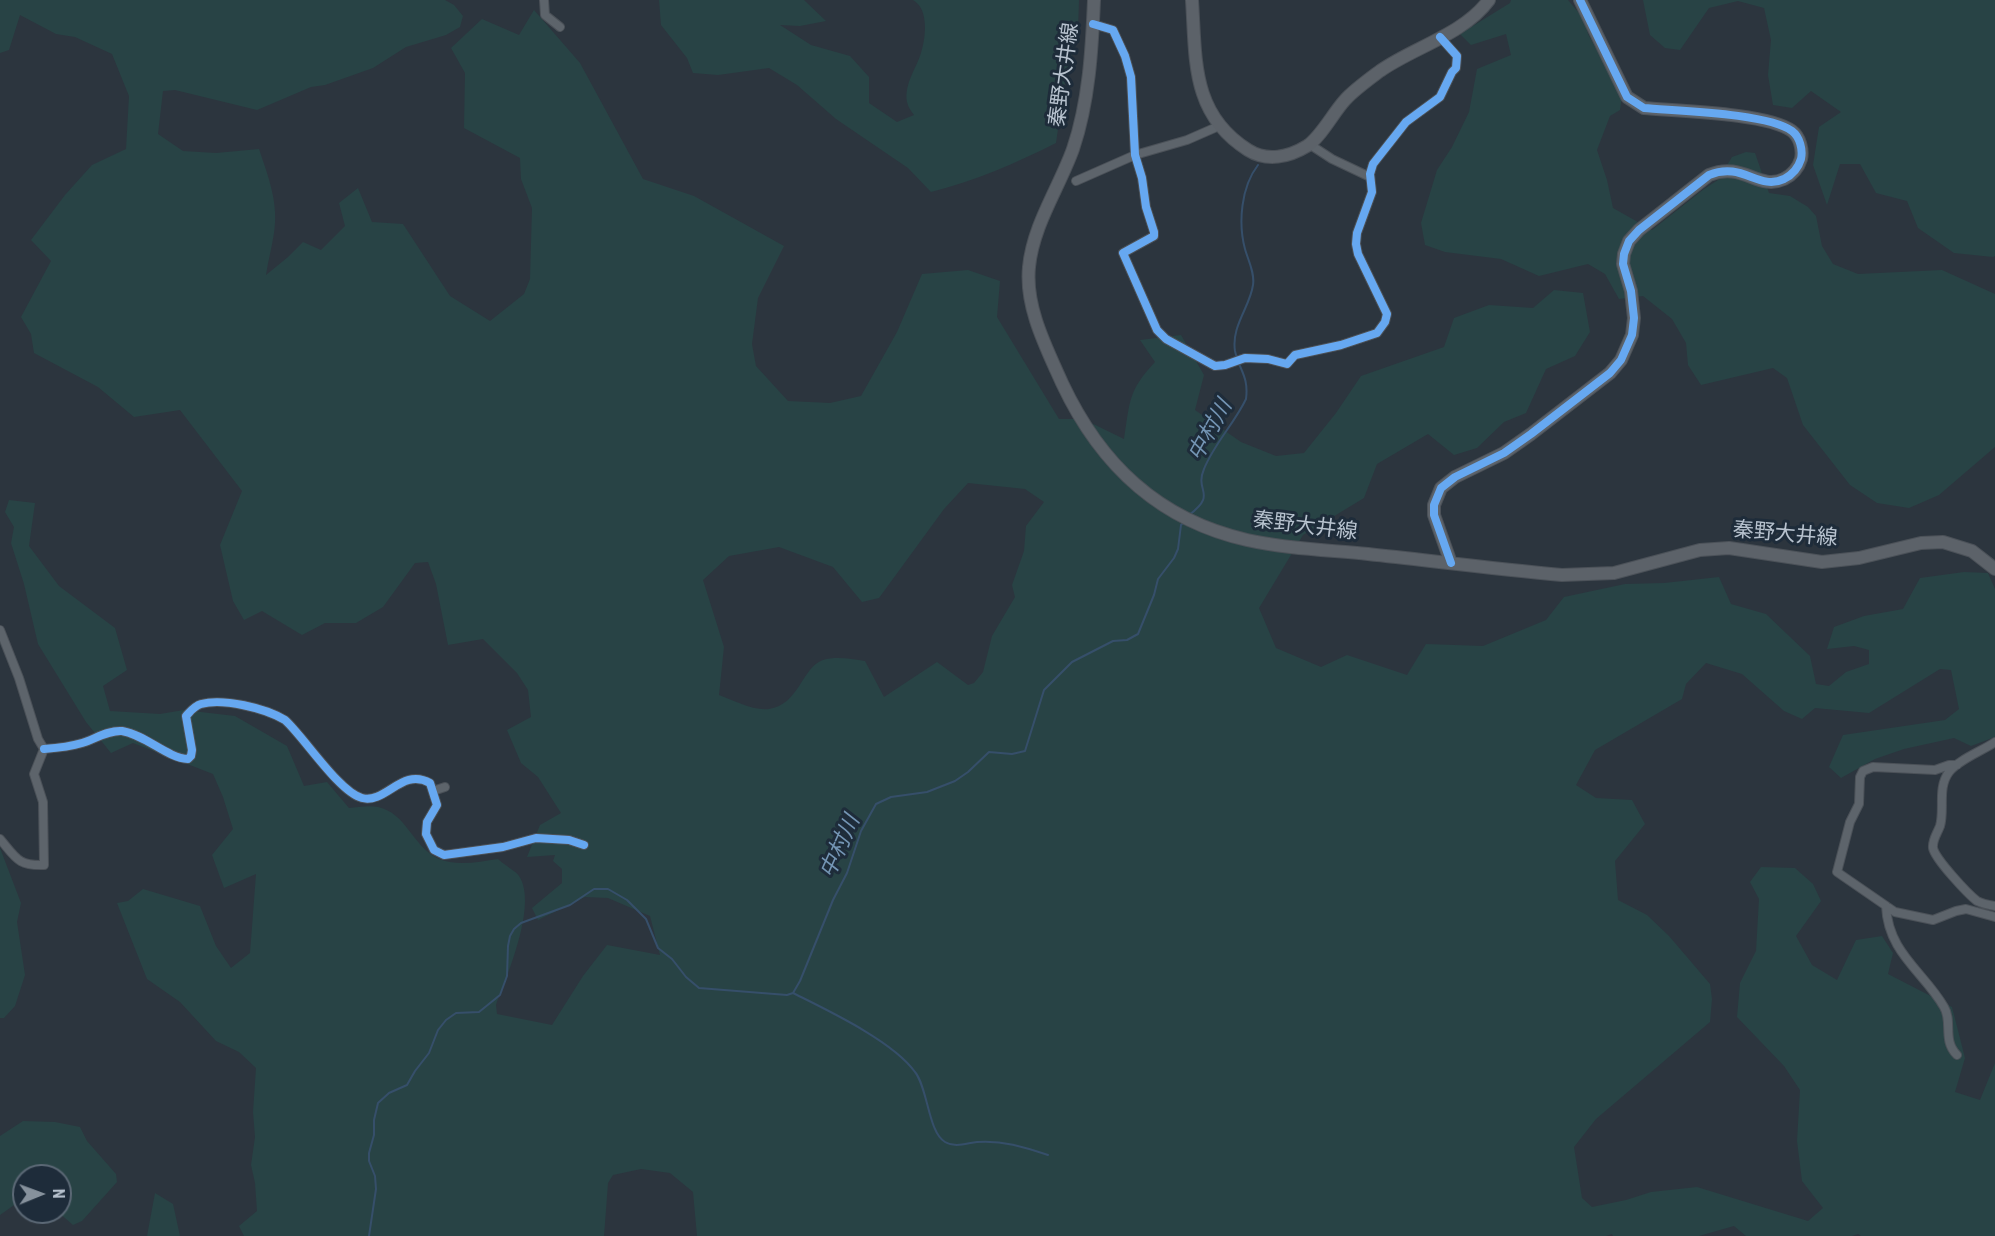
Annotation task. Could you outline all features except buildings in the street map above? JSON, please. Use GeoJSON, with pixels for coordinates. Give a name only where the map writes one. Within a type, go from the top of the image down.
{"type":"FeatureCollection","features":[{"type":"Feature","properties":{"kind":"main road","name":"秦野大井線"},"geometry":{"type":"LineString","coordinates":[[1094,0],[1081,121],[1073,149],[1040,224],[1033,246],[1029,286],[1035,318],[1075,411],[1092,437],[1125,476],[1143,492],[1178,515],[1197,524],[1249,540],[1562,575],[1596,575],[1632,569],[1700,550],[1729,548],[1822,562],[1859,558],[1921,543],[1943,542],[1972,551],[1995,569]]}},
{"type":"Feature","properties":{"kind":"main road"},"geometry":{"type":"LineString","coordinates":[[1192,0],[1198,78],[1210,111],[1219,126],[1241,145],[1255,154],[1266,157],[1293,153],[1309,144],[1347,97],[1379,72],[1474,16],[1489,0]]}},
{"type":"Feature","properties":{"kind":"main road"},"geometry":{"type":"LineString","coordinates":[[1451,563],[1434,515],[1434,505],[1441,488],[1455,477],[1504,453],[1531,434],[1610,373],[1628,348],[1632,335],[1634,303],[1623,264],[1629,241],[1639,230],[1709,175],[1718,171],[1740,171],[1764,182],[1776,182],[1797,170],[1801,158],[1801,146],[1794,132],[1781,124],[1730,116],[1644,108],[1634,104],[1627,98],[1580,0]]}},
{"type":"Feature","properties":{"kind":"street"},"geometry":{"type":"LineString","coordinates":[[544,0],[545,15],[560,27]]}},
{"type":"Feature","properties":{"kind":"street"},"geometry":{"type":"LineString","coordinates":[[1093,24],[1113,30],[1129,67],[1135,155],[1154,236],[1123,253],[1157,330],[1176,346],[1215,366],[1239,361],[1268,359],[1287,364],[1295,355],[1341,345],[1377,333],[1385,322],[1387,314],[1358,254],[1357,233],[1372,192],[1370,177],[1373,165],[1406,122],[1440,97],[1456,68],[1457,56],[1440,37]]}},
{"type":"Feature","properties":{"kind":"street"},"geometry":{"type":"LineString","coordinates":[[1076,181],[1135,155],[1187,140],[1219,126]]}},
{"type":"Feature","properties":{"kind":"street"},"geometry":{"type":"LineString","coordinates":[[1309,144],[1332,159],[1370,177]]}},
{"type":"Feature","properties":{"kind":"street"},"geometry":{"type":"LineString","coordinates":[[0,630],[20,678],[38,739],[44,750]]}},
{"type":"Feature","properties":{"kind":"street"},"geometry":{"type":"LineString","coordinates":[[44,750],[64,748],[120,731],[140,736],[176,756],[188,759],[192,750],[186,716],[194,708],[201,704],[243,705],[274,713],[285,720],[342,784],[362,798],[377,797],[392,787],[417,778],[430,783],[437,806],[427,822],[426,834],[438,853],[444,855],[477,851],[536,838],[569,840],[584,846]]}},
{"type":"Feature","properties":{"kind":"street"},"geometry":{"type":"LineString","coordinates":[[1995,742],[1957,765],[1944,780],[1941,822],[1934,838],[1933,850],[1953,877],[1977,901],[1995,906]]}},
{"type":"Feature","properties":{"kind":"street"},"geometry":{"type":"LineString","coordinates":[[0,839],[22,863],[44,865],[43,802],[34,774],[44,750]]}},
{"type":"Feature","properties":{"kind":"street"},"geometry":{"type":"LineString","coordinates":[[1957,765],[1935,770],[1873,767],[1863,771],[1860,777],[1859,804],[1850,822],[1837,872],[1895,912],[1927,920],[1938,919],[1956,910],[1966,909],[1995,917]]}},
{"type":"Feature","properties":{"kind":"street"},"geometry":{"type":"LineString","coordinates":[[433,791],[445,787]]}},
{"type":"Feature","properties":{"kind":"street"},"geometry":{"type":"LineString","coordinates":[[1886,906],[1887,919],[1904,958],[1946,1009],[1950,1048],[1957,1055]]}},
{"type":"Feature","properties":{"kind":"green space"},"geometry":{"type":"Polygon","coordinates":[[[0,0],[445,0],[454,5],[463,16],[460,27],[446,35],[406,47],[373,68],[325,85],[311,87],[257,110],[175,90],[163,91],[158,134],[183,151],[216,153],[259,149],[272,190],[275,211],[274,233],[266,275],[303,242],[321,250],[345,226],[339,203],[358,188],[372,222],[403,224],[450,296],[490,321],[524,294],[530,279],[532,208],[521,179],[520,158],[464,128],[465,73],[451,48],[482,19],[519,35],[534,10],[580,63],[643,179],[694,196],[784,246],[758,298],[752,344],[756,366],[788,401],[830,403],[861,396],[897,332],[922,274],[968,270],[1000,281],[997,317],[1059,419],[1083,419],[1124,439],[1135,389],[1155,362],[1140,340],[1181,335],[1204,375],[1195,410],[1241,442],[1276,456],[1304,453],[1336,413],[1361,376],[1444,347],[1454,318],[1489,305],[1533,308],[1554,290],[1583,293],[1590,332],[1575,356],[1546,369],[1526,413],[1504,422],[1477,448],[1454,455],[1428,434],[1377,464],[1364,498],[1303,535],[1259,608],[1276,648],[1321,667],[1347,655],[1407,675],[1426,644],[1483,646],[1546,620],[1564,597],[1625,584],[1664,583],[1719,577],[1731,604],[1766,614],[1810,656],[1816,684],[1829,686],[1846,672],[1869,664],[1869,650],[1854,646],[1827,649],[1834,627],[1864,616],[1903,609],[1920,578],[1964,572],[1988,573],[1995,589],[1995,737],[1971,746],[1954,738],[1904,749],[1875,759],[1841,778],[1829,767],[1843,735],[1945,720],[1959,709],[1951,670],[1940,669],[1869,713],[1815,708],[1802,719],[1784,711],[1742,674],[1706,663],[1686,684],[1682,699],[1595,750],[1576,785],[1596,798],[1632,800],[1645,824],[1615,861],[1618,900],[1647,915],[1669,936],[1710,984],[1712,999],[1710,1022],[1596,1119],[1574,1147],[1582,1198],[1592,1207],[1651,1192],[1697,1187],[1808,1221],[1823,1208],[1802,1181],[1797,1141],[1800,1090],[1784,1066],[1737,1017],[1740,983],[1756,951],[1759,899],[1750,882],[1761,867],[1795,868],[1813,884],[1821,901],[1796,936],[1812,965],[1837,980],[1856,940],[1882,936],[1893,953],[1888,974],[1952,1007],[1965,1058],[1955,1092],[1980,1100],[1995,1063],[1995,1236],[1861,1236],[1858,1234],[1852,1236],[1746,1236],[1734,1226],[1699,1236],[1613,1236],[1612,1234],[1606,1236],[697,1236],[693,1192],[670,1173],[641,1169],[613,1175],[608,1183],[604,1236],[244,1236],[239,1226],[257,1211],[251,1165],[255,1137],[253,1112],[256,1068],[239,1052],[216,1041],[180,1002],[147,979],[117,903],[128,901],[143,889],[200,906],[216,946],[231,968],[250,953],[256,874],[224,888],[212,855],[233,829],[213,774],[133,743],[111,753],[86,722],[38,644],[24,584],[11,543],[14,527],[5,512],[9,500],[35,503],[29,546],[59,586],[115,628],[127,670],[103,686],[110,711],[160,714],[184,710],[235,716],[287,746],[304,786],[327,782],[349,808],[371,806],[388,810],[402,822],[428,852],[444,861],[459,863],[498,859],[518,874],[524,888],[523,921],[513,959],[496,1005],[497,1014],[552,1025],[583,976],[607,945],[660,955],[650,916],[608,898],[585,897],[538,920],[532,908],[562,883],[562,869],[553,861],[555,855],[527,857],[540,825],[561,813],[538,777],[521,763],[507,730],[531,717],[528,690],[517,673],[483,639],[448,645],[436,584],[428,562],[415,563],[383,607],[356,623],[325,623],[302,635],[262,611],[244,620],[233,601],[220,545],[242,491],[180,410],[134,417],[98,387],[34,353],[31,334],[21,317],[51,261],[31,240],[65,195],[92,165],[126,149],[129,96],[112,54],[75,37],[56,34],[20,15],[9,50],[0,53],[0,0]],[[968,483],[944,509],[879,598],[862,602],[833,567],[779,547],[729,556],[703,580],[724,647],[719,695],[756,708],[769,709],[779,706],[794,694],[816,664],[833,658],[865,661],[884,697],[937,662],[968,685],[974,683],[983,672],[992,636],[1015,597],[1012,585],[1024,551],[1026,526],[1044,502],[1025,489],[968,483]]]}},
{"type":"Feature","properties":{"kind":"green space"},"geometry":{"type":"Polygon","coordinates":[[[659,0],[804,0],[826,21],[800,26],[780,25],[811,45],[850,56],[869,77],[869,103],[897,122],[914,115],[907,104],[907,89],[924,39],[924,17],[922,10],[913,0],[1079,0],[1078,30],[1064,87],[1056,143],[995,171],[931,192],[908,168],[836,119],[797,85],[769,68],[718,75],[693,73],[687,58],[661,25],[659,0]]]}},
{"type":"Feature","properties":{"kind":"green space"},"geometry":{"type":"Polygon","coordinates":[[[1511,0],[1568,0],[1584,19],[1588,34],[1622,96],[1620,110],[1610,116],[1597,150],[1613,208],[1652,230],[1718,180],[1732,157],[1746,152],[1755,153],[1769,193],[1790,196],[1808,207],[1816,216],[1822,246],[1833,264],[1858,274],[1942,270],[1995,294],[1995,447],[1939,495],[1909,508],[1877,503],[1850,485],[1803,425],[1787,378],[1773,368],[1701,385],[1688,365],[1686,343],[1672,319],[1643,296],[1619,299],[1605,274],[1588,264],[1539,276],[1501,259],[1445,252],[1425,245],[1421,223],[1437,170],[1452,147],[1469,112],[1477,69],[1511,55],[1506,34],[1471,45],[1460,34],[1510,3],[1511,0]]]}},
{"type":"Feature","properties":{"kind":"green space"},"geometry":{"type":"Polygon","coordinates":[[[1643,0],[1995,0],[1995,256],[1954,253],[1918,228],[1907,201],[1876,193],[1860,164],[1840,164],[1827,205],[1813,165],[1819,127],[1841,112],[1811,91],[1792,108],[1773,105],[1768,75],[1771,40],[1764,8],[1738,1],[1709,8],[1680,50],[1665,48],[1650,35],[1643,0]]]}},
{"type":"Feature","properties":{"kind":"green space"},"geometry":{"type":"Polygon","coordinates":[[[0,848],[21,903],[17,922],[25,975],[15,1006],[4,1018],[0,1018],[0,848]]]}},
{"type":"Feature","properties":{"kind":"green space"},"geometry":{"type":"Polygon","coordinates":[[[23,1121],[55,1122],[80,1127],[87,1141],[116,1174],[117,1182],[82,1221],[73,1225],[72,1164],[12,1164],[12,1206],[0,1215],[0,1136],[23,1121]]]}},
{"type":"Feature","properties":{"kind":"green space"},"geometry":{"type":"Polygon","coordinates":[[[155,1193],[173,1204],[180,1236],[147,1236],[155,1193]]]}},
{"type":"Feature","properties":{"kind":"waterway","name":"中村川"},"geometry":{"type":"LineString","coordinates":[[1189,515],[1198,508],[1204,497],[1202,477],[1208,460],[1246,399],[1246,384],[1235,351],[1235,342],[1238,325],[1253,285],[1252,271],[1243,239],[1242,206],[1248,184],[1258,165]]}},
{"type":"Feature","properties":{"kind":"waterway","name":"中村川"},"geometry":{"type":"LineString","coordinates":[[369,1236],[376,1189],[369,1153],[378,1103],[389,1093],[407,1085],[429,1053],[438,1030],[446,1020],[456,1013],[479,1012],[500,995],[507,976],[508,946],[514,929],[521,923],[570,905],[594,889],[608,889],[627,900],[646,919],[658,948],[672,959],[686,977],[699,988],[787,995],[793,993],[847,873],[861,831],[876,804],[891,797],[927,792],[955,781],[989,752],[1012,754],[1025,751],[1044,690],[1072,662],[1113,641],[1127,640],[1138,634],[1158,579],[1178,549],[1181,525],[1184,522]]}},
{"type":"Feature","properties":{"kind":"waterway"},"geometry":{"type":"LineString","coordinates":[[793,993],[858,1027],[905,1060],[919,1079],[931,1120],[939,1137],[945,1142],[957,1145],[977,1142],[1004,1143],[1048,1155]]}},
{"type":"Feature","properties":{"kind":"cycle path"},"geometry":{"type":"LineString","coordinates":[[1451,563],[1434,515],[1434,505],[1441,488],[1455,477],[1504,453],[1531,434],[1610,373],[1621,360],[1632,335],[1634,318],[1631,291],[1623,264],[1629,241],[1639,230],[1709,175],[1731,171],[1775,182],[1792,174],[1802,155],[1797,137],[1792,131],[1780,125],[1743,117],[1644,108],[1627,97],[1580,0]]}},
{"type":"Feature","properties":{"kind":"cycle path"},"geometry":{"type":"LineString","coordinates":[[1093,24],[1113,30],[1125,56],[1131,77],[1135,155],[1154,232],[1154,236],[1123,253],[1157,330],[1166,339],[1215,366],[1245,358],[1268,359],[1287,364],[1295,355],[1341,345],[1377,333],[1385,322],[1387,314],[1358,254],[1357,233],[1372,192],[1370,174],[1373,164],[1406,122],[1440,97],[1456,68],[1457,56],[1440,37]]}},
{"type":"Feature","properties":{"kind":"cycle path"},"geometry":{"type":"LineString","coordinates":[[44,749],[72,745],[107,733],[122,731],[131,733],[172,755],[188,759],[192,750],[186,716],[192,709],[210,702],[244,705],[285,720],[343,786],[362,798],[379,796],[411,779],[420,779],[430,783],[437,805],[427,822],[426,834],[434,850],[444,855],[503,847],[536,838],[569,840],[584,845]]}}]}
